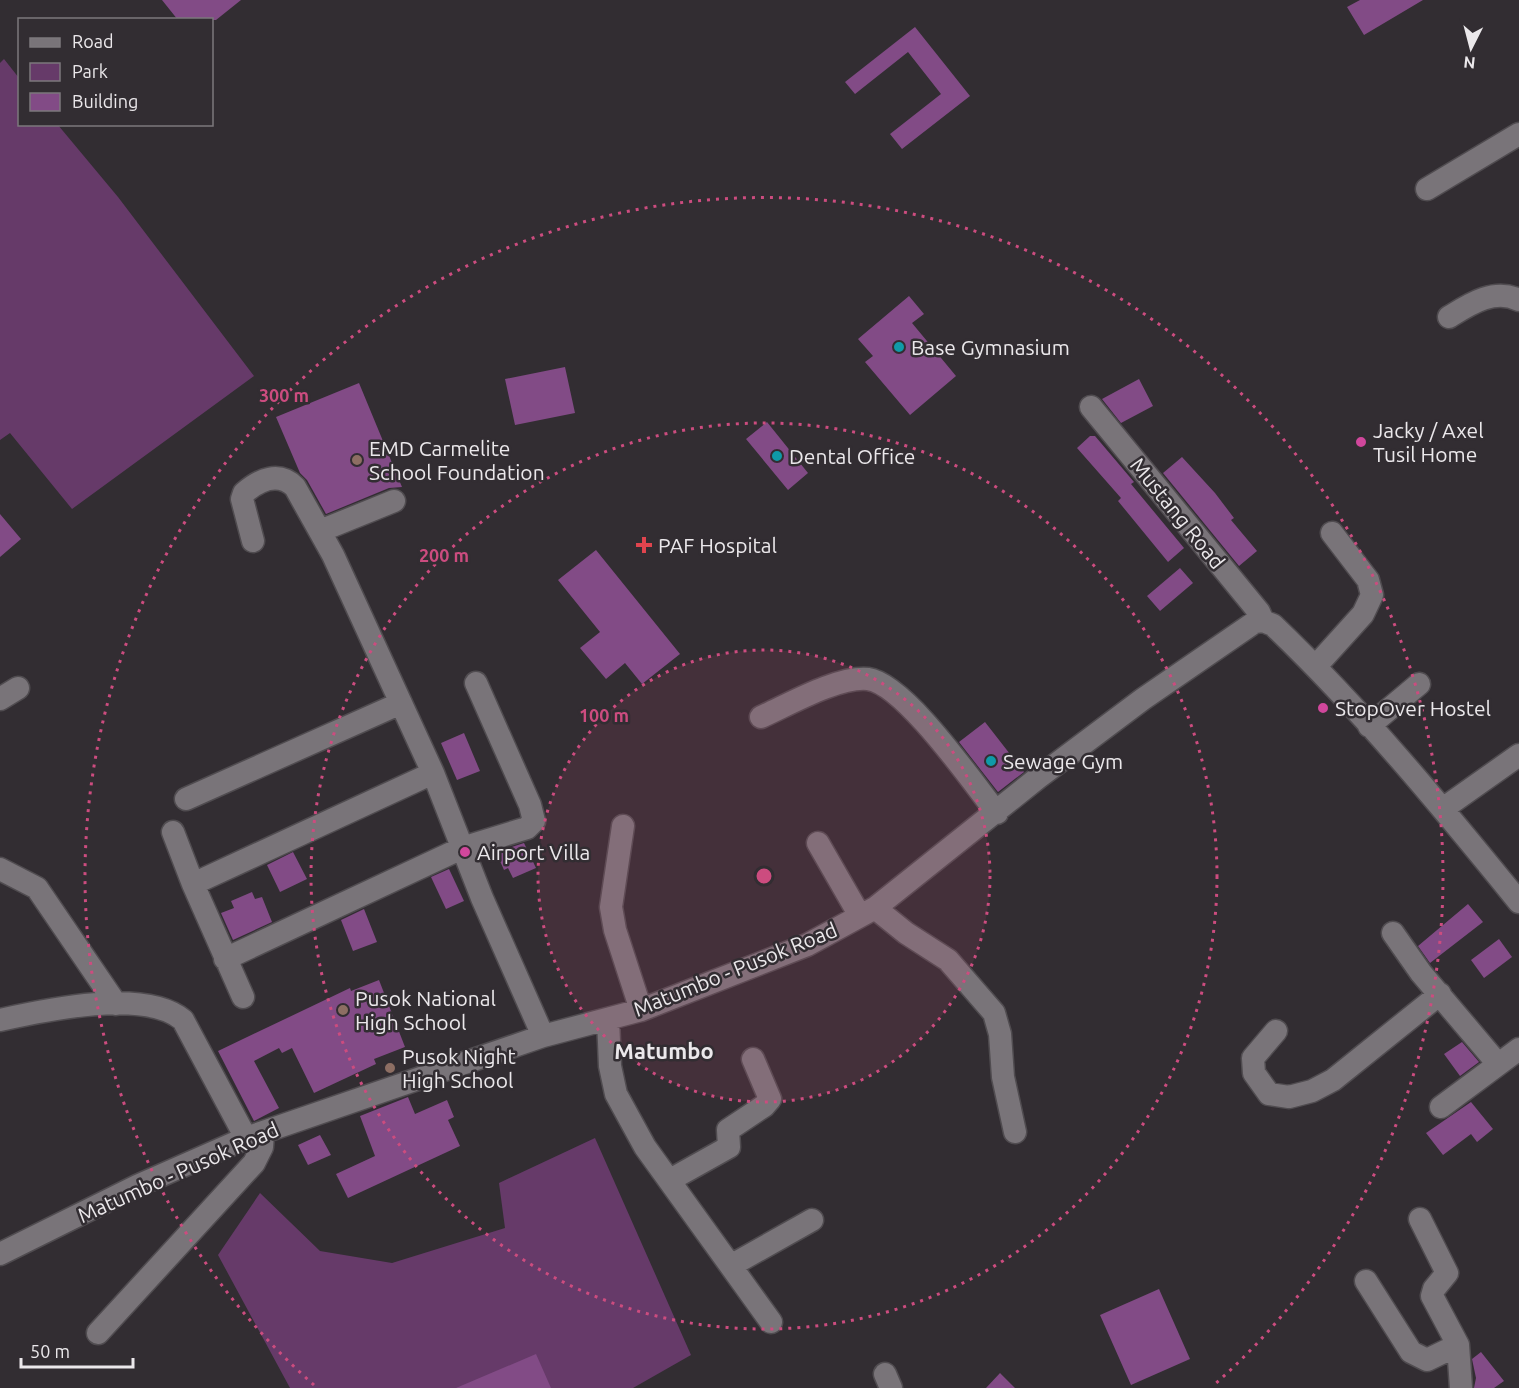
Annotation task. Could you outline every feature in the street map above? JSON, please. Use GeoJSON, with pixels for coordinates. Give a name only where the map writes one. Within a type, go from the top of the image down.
{"type":"FeatureCollection","features":[{"type":"Feature","properties":{"kind":"street"},"geometry":{"type":"LineString","coordinates":[[1427,189],[1519,134]]}},
{"type":"Feature","properties":{"kind":"street"},"geometry":{"type":"LineString","coordinates":[[1449,317],[1478,299],[1496,296],[1519,300]]}},
{"type":"Feature","properties":{"kind":"street","name":"Mustang Road"},"geometry":{"type":"LineString","coordinates":[[1091,407],[1259,612],[1263,621]]}},
{"type":"Feature","properties":{"kind":"street"},"geometry":{"type":"LineString","coordinates":[[253,541],[242,499],[250,488],[273,477],[287,479],[295,487],[320,531],[433,773],[462,848],[543,1036]]}},
{"type":"Feature","properties":{"kind":"street"},"geometry":{"type":"LineString","coordinates":[[320,531],[394,501]]}},
{"type":"Feature","properties":{"kind":"street"},"geometry":{"type":"LineString","coordinates":[[1316,666],[1363,614],[1372,596],[1368,580],[1332,533]]}},
{"type":"Feature","properties":{"kind":"street"},"geometry":{"type":"LineString","coordinates":[[1263,621],[1273,625],[1316,666],[1444,808],[1519,902]]}},
{"type":"Feature","properties":{"kind":"street","name":"Matumbo - Pusok Road"},"geometry":{"type":"LineString","coordinates":[[0,1254],[137,1186],[254,1135],[543,1036],[641,1010],[807,945],[867,912],[1143,699],[1255,622],[1263,621]]}},
{"type":"Feature","properties":{"kind":"street"},"geometry":{"type":"LineString","coordinates":[[761,717],[826,688],[853,680],[868,679],[880,682],[902,697],[997,813]]}},
{"type":"Feature","properties":{"kind":"street"},"geometry":{"type":"LineString","coordinates":[[225,959],[462,848],[527,828],[534,821],[530,805],[476,683]]}},
{"type":"Feature","properties":{"kind":"street"},"geometry":{"type":"LineString","coordinates":[[1369,726],[1419,684]]}},
{"type":"Feature","properties":{"kind":"street"},"geometry":{"type":"LineString","coordinates":[[186,799],[401,704]]}},
{"type":"Feature","properties":{"kind":"street"},"geometry":{"type":"LineString","coordinates":[[1444,808],[1519,755]]}},
{"type":"Feature","properties":{"kind":"street"},"geometry":{"type":"LineString","coordinates":[[193,884],[433,773]]}},
{"type":"Feature","properties":{"kind":"street"},"geometry":{"type":"LineString","coordinates":[[623,826],[610,907],[615,930],[641,1010]]}},
{"type":"Feature","properties":{"kind":"street"},"geometry":{"type":"LineString","coordinates":[[173,832],[243,998]]}},
{"type":"Feature","properties":{"kind":"street"},"geometry":{"type":"LineString","coordinates":[[818,843],[867,912],[906,933],[948,960],[994,1014],[1000,1034],[1002,1077],[1016,1132]]}},
{"type":"Feature","properties":{"kind":"street"},"geometry":{"type":"LineString","coordinates":[[0,869],[37,888],[116,1004]]}},
{"type":"Feature","properties":{"kind":"street"},"geometry":{"type":"LineString","coordinates":[[1393,933],[1420,973],[1498,1064]]}},
{"type":"Feature","properties":{"kind":"street"},"geometry":{"type":"LineString","coordinates":[[1276,1031],[1253,1058],[1254,1072],[1269,1094],[1290,1097],[1312,1091],[1334,1080],[1440,994]]}},
{"type":"Feature","properties":{"kind":"street"},"geometry":{"type":"LineString","coordinates":[[0,1020],[63,1006],[116,1004],[163,1009],[175,1013],[183,1020],[262,1147],[254,1163],[98,1333]]}},
{"type":"Feature","properties":{"kind":"street"},"geometry":{"type":"LineString","coordinates":[[608,1019],[610,1066],[615,1094],[645,1147],[732,1265],[771,1323]]}},
{"type":"Feature","properties":{"kind":"street"},"geometry":{"type":"LineString","coordinates":[[1441,1107],[1519,1049]]}},
{"type":"Feature","properties":{"kind":"street"},"geometry":{"type":"LineString","coordinates":[[670,1180],[729,1147],[728,1130],[764,1106],[770,1099],[753,1059]]}},
{"type":"Feature","properties":{"kind":"street"},"geometry":{"type":"LineString","coordinates":[[1420,1219],[1447,1273],[1434,1289],[1432,1296],[1458,1345],[1461,1388]]}},
{"type":"Feature","properties":{"kind":"street"},"geometry":{"type":"LineString","coordinates":[[732,1265],[812,1220]]}},
{"type":"Feature","properties":{"kind":"street"},"geometry":{"type":"LineString","coordinates":[[1366,1281],[1411,1352],[1427,1360],[1458,1345]]}},
{"type":"Feature","properties":{"kind":"green space"},"geometry":{"type":"Polygon","coordinates":[[[4,59],[18,77],[18,126],[59,126],[118,197],[254,376],[72,509],[10,433],[0,440],[0,63],[4,59]]]}},
{"type":"Feature","properties":{"kind":"green space"},"geometry":{"type":"Polygon","coordinates":[[[595,1138],[691,1355],[633,1388],[290,1388],[218,1255],[260,1193],[320,1251],[392,1263],[505,1228],[499,1183],[595,1138]]]}},
{"type":"Feature","properties":{"kind":"building"},"geometry":{"type":"Polygon","coordinates":[[[162,0],[241,0],[216,20],[213,18],[176,18],[162,0]]]}},
{"type":"Feature","properties":{"kind":"building"},"geometry":{"type":"Polygon","coordinates":[[[1360,0],[1423,0],[1364,35],[1347,7],[1360,0]]]}},
{"type":"Feature","properties":{"kind":"building"},"geometry":{"type":"Polygon","coordinates":[[[915,27],[970,96],[902,149],[890,134],[941,94],[908,52],[855,94],[845,82],[915,27]]]}},
{"type":"Feature","properties":{"kind":"building","name":"Base Gymnasium"},"geometry":{"type":"Polygon","coordinates":[[[909,296],[924,314],[912,323],[956,376],[910,415],[865,362],[873,356],[858,339],[909,296]]]}},
{"type":"Feature","properties":{"kind":"building"},"geometry":{"type":"Polygon","coordinates":[[[565,367],[575,413],[515,425],[505,379],[565,367]]]}},
{"type":"Feature","properties":{"kind":"building"},"geometry":{"type":"Polygon","coordinates":[[[1139,379],[1153,406],[1121,423],[1102,399],[1139,379]]]}},
{"type":"Feature","properties":{"kind":"building"},"geometry":{"type":"Polygon","coordinates":[[[359,383],[402,487],[389,488],[326,514],[307,480],[300,473],[276,417],[359,383]]]}},
{"type":"Feature","properties":{"kind":"building","name":"Dental Office"},"geometry":{"type":"Polygon","coordinates":[[[767,422],[808,473],[788,490],[746,439],[767,422]]]}},
{"type":"Feature","properties":{"kind":"building"},"geometry":{"type":"Polygon","coordinates":[[[1090,436],[1095,436],[1134,482],[1131,484],[1184,548],[1168,562],[1118,501],[1121,498],[1077,448],[1090,436]]]}},
{"type":"Feature","properties":{"kind":"building"},"geometry":{"type":"Polygon","coordinates":[[[1182,457],[1215,493],[1234,518],[1231,520],[1257,551],[1239,566],[1163,473],[1182,457]]]}},
{"type":"Feature","properties":{"kind":"building"},"geometry":{"type":"Polygon","coordinates":[[[0,514],[21,539],[0,557],[0,514]]]}},
{"type":"Feature","properties":{"kind":"building"},"geometry":{"type":"Polygon","coordinates":[[[596,550],[680,654],[642,684],[625,663],[606,679],[580,648],[600,632],[558,580],[596,550]]]}},
{"type":"Feature","properties":{"kind":"building"},"geometry":{"type":"Polygon","coordinates":[[[1180,568],[1193,583],[1160,611],[1147,596],[1180,568]]]}},
{"type":"Feature","properties":{"kind":"building","name":"Sewage Gym"},"geometry":{"type":"Polygon","coordinates":[[[985,722],[1024,772],[998,792],[959,742],[985,722]]]}},
{"type":"Feature","properties":{"kind":"building"},"geometry":{"type":"Polygon","coordinates":[[[464,733],[480,771],[457,780],[441,743],[464,733]]]}},
{"type":"Feature","properties":{"kind":"building"},"geometry":{"type":"Polygon","coordinates":[[[524,843],[536,868],[513,878],[508,868],[504,870],[496,852],[524,843]]]}},
{"type":"Feature","properties":{"kind":"building"},"geometry":{"type":"Polygon","coordinates":[[[293,852],[307,879],[280,892],[267,865],[293,852]]]}},
{"type":"Feature","properties":{"kind":"building"},"geometry":{"type":"Polygon","coordinates":[[[449,869],[464,901],[446,909],[431,877],[449,869]]]}},
{"type":"Feature","properties":{"kind":"building"},"geometry":{"type":"Polygon","coordinates":[[[252,892],[255,899],[262,897],[272,922],[233,940],[221,913],[234,908],[231,901],[252,892]]]}},
{"type":"Feature","properties":{"kind":"building"},"geometry":{"type":"Polygon","coordinates":[[[1468,904],[1483,922],[1430,963],[1418,946],[1468,904]]]}},
{"type":"Feature","properties":{"kind":"building"},"geometry":{"type":"Polygon","coordinates":[[[364,909],[377,942],[353,951],[341,920],[364,909]]]}},
{"type":"Feature","properties":{"kind":"building"},"geometry":{"type":"Polygon","coordinates":[[[1499,939],[1512,957],[1484,978],[1471,960],[1499,939]]]}},
{"type":"Feature","properties":{"kind":"building","name":"Pusok National High School"},"geometry":{"type":"Polygon","coordinates":[[[379,980],[405,1047],[374,1059],[376,1064],[314,1093],[292,1048],[282,1053],[279,1048],[254,1061],[279,1108],[254,1121],[218,1051],[350,988],[351,991],[379,980]]]}},
{"type":"Feature","properties":{"kind":"building"},"geometry":{"type":"Polygon","coordinates":[[[1462,1042],[1479,1062],[1460,1076],[1444,1054],[1462,1042]]]}},
{"type":"Feature","properties":{"kind":"building"},"geometry":{"type":"Polygon","coordinates":[[[408,1097],[415,1114],[447,1100],[454,1117],[448,1120],[460,1146],[348,1198],[336,1174],[375,1156],[360,1116],[408,1097]]]}},
{"type":"Feature","properties":{"kind":"building"},"geometry":{"type":"Polygon","coordinates":[[[1471,1102],[1493,1129],[1477,1142],[1471,1134],[1443,1155],[1426,1133],[1471,1102]]]}},
{"type":"Feature","properties":{"kind":"building"},"geometry":{"type":"Polygon","coordinates":[[[320,1135],[331,1155],[308,1165],[298,1145],[320,1135]]]}},
{"type":"Feature","properties":{"kind":"building"},"geometry":{"type":"Polygon","coordinates":[[[1159,1289],[1190,1359],[1131,1385],[1100,1315],[1159,1289]]]}},
{"type":"Feature","properties":{"kind":"building"},"geometry":{"type":"Polygon","coordinates":[[[1481,1352],[1504,1381],[1494,1388],[1474,1388],[1476,1378],[1472,1359],[1481,1352]]]}},
{"type":"Feature","properties":{"kind":"building"},"geometry":{"type":"Polygon","coordinates":[[[536,1354],[551,1388],[456,1388],[536,1354]]]}},
{"type":"Feature","properties":{"kind":"building"},"geometry":{"type":"Polygon","coordinates":[[[1000,1373],[1015,1388],[986,1388],[1000,1373]]]}},
{"type":"Feature","properties":{"kind":"place","name":"Base Gymnasium"},"geometry":{"type":"Point","coordinates":[899,347]}},
{"type":"Feature","properties":{"kind":"place","name":"Jacky / Axel Tusil Home"},"geometry":{"type":"Point","coordinates":[1361,442]}},
{"type":"Feature","properties":{"kind":"place","name":"Dental Office"},"geometry":{"type":"Point","coordinates":[777,456]}},
{"type":"Feature","properties":{"kind":"place","name":"EMD Carmelite School Foundation"},"geometry":{"type":"Point","coordinates":[357,460]}},
{"type":"Feature","properties":{"kind":"place","name":"PAF Hospital"},"geometry":{"type":"Point","coordinates":[644,545]}},
{"type":"Feature","properties":{"kind":"place","name":"StopOver Hostel"},"geometry":{"type":"Point","coordinates":[1323,708]}},
{"type":"Feature","properties":{"kind":"place","name":"Sewage Gym"},"geometry":{"type":"Point","coordinates":[991,761]}},
{"type":"Feature","properties":{"kind":"place","name":"Airport Villa"},"geometry":{"type":"Point","coordinates":[465,852]}},
{"type":"Feature","properties":{"kind":"place","name":"Pusok National High School"},"geometry":{"type":"Point","coordinates":[343,1010]}},
{"type":"Feature","properties":{"kind":"place","name":"Pusok Night High School"},"geometry":{"type":"Point","coordinates":[390,1068]}},
{"type":"Feature","properties":{"kind":"district","name":"Matumbo"},"geometry":{"type":"Point","coordinates":[664,1050]}}]}
